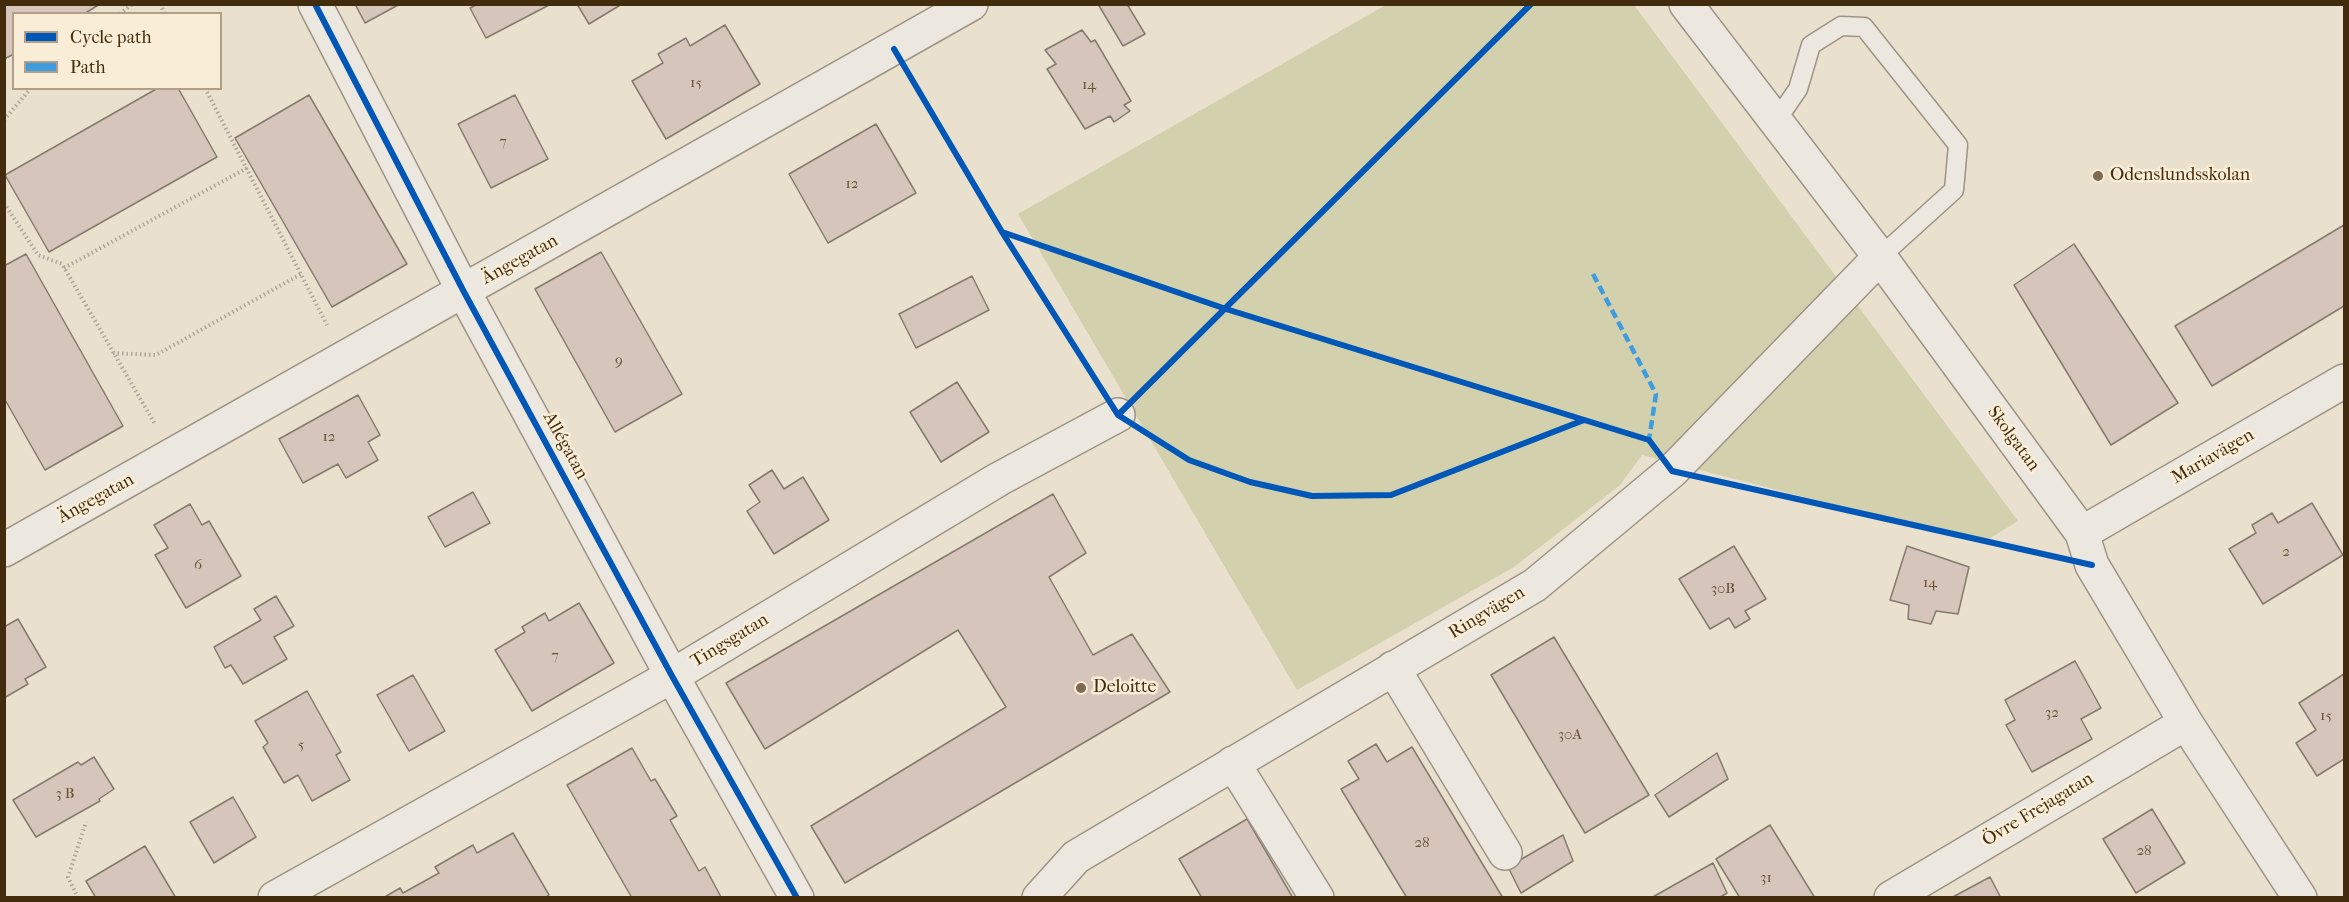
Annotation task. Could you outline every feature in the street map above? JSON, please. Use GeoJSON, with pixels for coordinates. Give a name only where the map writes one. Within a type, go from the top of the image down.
{"type":"FeatureCollection","features":[{"type":"Feature","properties":{"kind":"street","name":"Allégatan"},"geometry":{"type":"LineString","coordinates":[[315,4],[464,292],[672,676],[797,897]]}},
{"type":"Feature","properties":{"kind":"street","name":"Ängegatan"},"geometry":{"type":"LineString","coordinates":[[4,550],[971,4]]}},
{"type":"Feature","properties":{"kind":"street","name":"Skolgatan"},"geometry":{"type":"LineString","coordinates":[[1686,4],[1880,257],[2082,533],[2092,564],[2186,723],[2300,897]]}},
{"type":"Feature","properties":{"kind":"street","name":"Ringvägen"},"geometry":{"type":"LineString","coordinates":[[1040,897],[1076,857],[1534,585],[1672,471],[1880,257]]}},
{"type":"Feature","properties":{"kind":"street","name":"Mariavägen"},"geometry":{"type":"LineString","coordinates":[[2082,533],[2344,381]]}},
{"type":"Feature","properties":{"kind":"street","name":"Tingsgatan"},"geometry":{"type":"LineString","coordinates":[[275,897],[672,676],[999,479],[1118,415]]}},
{"type":"Feature","properties":{"kind":"street"},"geometry":{"type":"LineString","coordinates":[[1394,668],[1505,853]]}},
{"type":"Feature","properties":{"kind":"street","name":"Övre Frejagatan"},"geometry":{"type":"LineString","coordinates":[[1891,897],[2186,723]]}},
{"type":"Feature","properties":{"kind":"street"},"geometry":{"type":"LineString","coordinates":[[1233,763],[1317,897]]}},
{"type":"Feature","properties":{"kind":"lane"},"geometry":{"type":"LineString","coordinates":[[1776,121],[1798,89],[1811,45],[1841,26],[1864,27],[1958,145],[1954,190],[1880,257]]}},
{"type":"Feature","properties":{"kind":"path"},"geometry":{"type":"LineString","coordinates":[[4,120],[29,90]]}},
{"type":"Feature","properties":{"kind":"path"},"geometry":{"type":"LineString","coordinates":[[206,90],[344,359]]}},
{"type":"Feature","properties":{"kind":"path"},"geometry":{"type":"LineString","coordinates":[[64,268],[247,168]]}},
{"type":"Feature","properties":{"kind":"path"},"geometry":{"type":"LineString","coordinates":[[4,203],[38,255],[62,264],[172,456]]}},
{"type":"Feature","properties":{"kind":"path"},"geometry":{"type":"LineString","coordinates":[[113,353],[156,355],[301,274]]}},
{"type":"Feature","properties":{"kind":"path"},"geometry":{"type":"LineString","coordinates":[[78,897],[68,877],[86,822]]}},
{"type":"Feature","properties":{"kind":"shaded area"},"geometry":{"type":"Polygon","coordinates":[[[1386,5],[1634,5],[2018,521],[1982,543],[1642,455],[1619,486],[1514,567],[1297,690],[1018,214],[1386,5]]]}},
{"type":"Feature","properties":{"kind":"building"},"geometry":{"type":"Polygon","coordinates":[[[4,4],[100,4],[87,12],[12,12],[12,55],[4,59],[4,4]]]}},
{"type":"Feature","properties":{"kind":"building"},"geometry":{"type":"Polygon","coordinates":[[[355,4],[400,4],[365,23],[355,4]]]}},
{"type":"Feature","properties":{"kind":"building"},"geometry":{"type":"Polygon","coordinates":[[[478,4],[551,4],[486,38],[470,8],[478,4]]]}},
{"type":"Feature","properties":{"kind":"building"},"geometry":{"type":"Polygon","coordinates":[[[577,4],[622,4],[589,24],[577,4]]]}},
{"type":"Feature","properties":{"kind":"building"},"geometry":{"type":"Polygon","coordinates":[[[1098,4],[1127,4],[1145,34],[1123,46],[1098,4]]]}},
{"type":"Feature","properties":{"kind":"building"},"geometry":{"type":"Polygon","coordinates":[[[725,25],[760,84],[666,139],[632,81],[663,63],[658,54],[686,38],[690,46],[725,25]]]}},
{"type":"Feature","properties":{"kind":"building"},"geometry":{"type":"Polygon","coordinates":[[[1082,30],[1091,42],[1095,40],[1131,101],[1124,105],[1130,111],[1114,122],[1110,116],[1085,129],[1047,69],[1056,64],[1045,50],[1082,30]]]}},
{"type":"Feature","properties":{"kind":"building"},"geometry":{"type":"Polygon","coordinates":[[[154,90],[179,90],[217,157],[49,252],[5,175],[154,90]]]}},
{"type":"Feature","properties":{"kind":"building"},"geometry":{"type":"Polygon","coordinates":[[[309,95],[407,264],[332,307],[235,138],[309,95]]]}},
{"type":"Feature","properties":{"kind":"building"},"geometry":{"type":"Polygon","coordinates":[[[515,95],[548,159],[491,188],[458,124],[515,95]]]}},
{"type":"Feature","properties":{"kind":"building"},"geometry":{"type":"Polygon","coordinates":[[[876,124],[916,193],[828,243],[789,174],[876,124]]]}},
{"type":"Feature","properties":{"kind":"building"},"geometry":{"type":"Polygon","coordinates":[[[2344,225],[2344,306],[2212,386],[2175,326],[2344,225]]]}},
{"type":"Feature","properties":{"kind":"building"},"geometry":{"type":"Polygon","coordinates":[[[2074,244],[2178,403],[2111,445],[2014,285],[2074,244]]]}},
{"type":"Feature","properties":{"kind":"building"},"geometry":{"type":"Polygon","coordinates":[[[601,252],[682,394],[615,432],[535,289],[601,252]]]}},
{"type":"Feature","properties":{"kind":"building"},"geometry":{"type":"Polygon","coordinates":[[[26,254],[123,426],[45,470],[4,398],[4,266],[26,254]]]}},
{"type":"Feature","properties":{"kind":"building"},"geometry":{"type":"Polygon","coordinates":[[[972,276],[989,310],[916,348],[899,314],[972,276]]]}},
{"type":"Feature","properties":{"kind":"building"},"geometry":{"type":"Polygon","coordinates":[[[957,382],[989,432],[941,462],[910,412],[957,382]]]}},
{"type":"Feature","properties":{"kind":"building"},"geometry":{"type":"Polygon","coordinates":[[[358,395],[380,435],[368,442],[378,460],[346,478],[338,464],[303,483],[279,439],[358,395]]]}},
{"type":"Feature","properties":{"kind":"building"},"geometry":{"type":"Polygon","coordinates":[[[772,470],[784,489],[803,477],[829,520],[774,554],[747,511],[760,502],[749,485],[772,470]]]}},
{"type":"Feature","properties":{"kind":"building"},"geometry":{"type":"Polygon","coordinates":[[[473,492],[490,523],[445,547],[428,517],[473,492]]]}},
{"type":"Feature","properties":{"kind":"building","name":"Deloitte"},"geometry":{"type":"Polygon","coordinates":[[[1053,494],[1086,553],[1049,577],[1093,655],[1132,634],[1170,692],[845,883],[811,826],[1006,707],[958,630],[765,749],[726,683],[1053,494]]]}},
{"type":"Feature","properties":{"kind":"building"},"geometry":{"type":"Polygon","coordinates":[[[2312,503],[2343,555],[2263,604],[2229,549],[2256,533],[2252,525],[2272,513],[2278,523],[2312,503]]]}},
{"type":"Feature","properties":{"kind":"building"},"geometry":{"type":"Polygon","coordinates":[[[190,504],[202,525],[209,521],[241,576],[186,608],[155,555],[168,548],[154,525],[190,504]]]}},
{"type":"Feature","properties":{"kind":"building"},"geometry":{"type":"Polygon","coordinates":[[[1734,546],[1766,599],[1745,611],[1750,619],[1735,628],[1729,618],[1710,629],[1679,579],[1734,546]]]}},
{"type":"Feature","properties":{"kind":"building"},"geometry":{"type":"Polygon","coordinates":[[[1907,546],[1969,567],[1958,614],[1936,611],[1931,624],[1908,619],[1909,605],[1890,600],[1907,546]]]}},
{"type":"Feature","properties":{"kind":"building"},"geometry":{"type":"Polygon","coordinates":[[[276,596],[294,626],[274,637],[287,659],[243,684],[231,665],[225,668],[214,647],[261,620],[254,609],[276,596]]]}},
{"type":"Feature","properties":{"kind":"building"},"geometry":{"type":"Polygon","coordinates":[[[579,603],[614,663],[532,711],[495,650],[525,632],[522,627],[545,613],[549,621],[579,603]]]}},
{"type":"Feature","properties":{"kind":"building"},"geometry":{"type":"Polygon","coordinates":[[[18,619],[46,667],[25,679],[28,684],[4,698],[4,627],[18,619]]]}},
{"type":"Feature","properties":{"kind":"building"},"geometry":{"type":"Polygon","coordinates":[[[1554,637],[1649,795],[1585,833],[1491,675],[1554,637]]]}},
{"type":"Feature","properties":{"kind":"building"},"geometry":{"type":"Polygon","coordinates":[[[2075,661],[2101,708],[2081,719],[2092,739],[2032,772],[2006,725],[2015,720],[2005,700],[2075,661]]]}},
{"type":"Feature","properties":{"kind":"building"},"geometry":{"type":"Polygon","coordinates":[[[2344,674],[2344,759],[2317,776],[2296,743],[2316,730],[2299,703],[2344,674]]]}},
{"type":"Feature","properties":{"kind":"building"},"geometry":{"type":"Polygon","coordinates":[[[413,675],[445,731],[409,751],[377,695],[413,675]]]}},
{"type":"Feature","properties":{"kind":"building"},"geometry":{"type":"Polygon","coordinates":[[[307,691],[341,752],[336,755],[350,780],[312,801],[298,775],[284,783],[263,747],[268,743],[255,721],[307,691]]]}},
{"type":"Feature","properties":{"kind":"building"},"geometry":{"type":"Polygon","coordinates":[[[1376,744],[1387,762],[1412,747],[1503,898],[1407,898],[1341,789],[1359,779],[1348,761],[1376,744]]]}},
{"type":"Feature","properties":{"kind":"building"},"geometry":{"type":"Polygon","coordinates":[[[632,748],[651,781],[655,779],[677,816],[670,820],[699,871],[705,867],[721,897],[632,898],[567,785],[632,748]]]}},
{"type":"Feature","properties":{"kind":"building"},"geometry":{"type":"Polygon","coordinates":[[[1717,753],[1728,779],[1669,817],[1655,795],[1717,753]]]}},
{"type":"Feature","properties":{"kind":"building"},"geometry":{"type":"Polygon","coordinates":[[[94,757],[114,789],[99,799],[100,801],[36,837],[13,800],[78,762],[81,765],[94,757]]]}},
{"type":"Feature","properties":{"kind":"building"},"geometry":{"type":"Polygon","coordinates":[[[233,797],[256,837],[214,863],[190,822],[233,797]]]}},
{"type":"Feature","properties":{"kind":"building"},"geometry":{"type":"Polygon","coordinates":[[[2152,809],[2185,863],[2136,893],[2103,839],[2152,809]]]}},
{"type":"Feature","properties":{"kind":"building"},"geometry":{"type":"Polygon","coordinates":[[[1247,819],[1293,898],[1202,898],[1179,859],[1247,819]]]}},
{"type":"Feature","properties":{"kind":"building"},"geometry":{"type":"Polygon","coordinates":[[[1770,825],[1815,898],[1740,898],[1716,859],[1770,825]]]}},
{"type":"Feature","properties":{"kind":"building"},"geometry":{"type":"Polygon","coordinates":[[[513,833],[549,895],[545,898],[383,898],[400,888],[403,893],[439,873],[435,867],[473,845],[477,853],[513,833]]]}},
{"type":"Feature","properties":{"kind":"building"},"geometry":{"type":"Polygon","coordinates":[[[1563,835],[1573,861],[1521,893],[1508,867],[1563,835]]]}},
{"type":"Feature","properties":{"kind":"building"},"geometry":{"type":"Polygon","coordinates":[[[145,846],[176,898],[96,898],[86,881],[145,846]]]}},
{"type":"Feature","properties":{"kind":"building"},"geometry":{"type":"Polygon","coordinates":[[[1713,863],[1727,893],[1719,898],[1651,898],[1713,863]]]}},
{"type":"Feature","properties":{"kind":"building"},"geometry":{"type":"Polygon","coordinates":[[[1990,877],[2001,898],[1951,898],[1990,877]]]}},
{"type":"Feature","properties":{"kind":"marked path"},"geometry":{"type":"LineString","coordinates":[[1593,274],[1656,394],[1649,440]]}},
{"type":"Feature","properties":{"kind":"cycle path"},"geometry":{"type":"LineString","coordinates":[[315,4],[464,292],[672,676],[797,898]]}},
{"type":"Feature","properties":{"kind":"cycle path"},"geometry":{"type":"LineString","coordinates":[[1118,415],[1531,4]]}},
{"type":"Feature","properties":{"kind":"cycle path"},"geometry":{"type":"LineString","coordinates":[[894,49],[1002,232],[1118,415],[1189,460],[1250,482],[1312,496],[1391,495],[1584,420]]}},
{"type":"Feature","properties":{"kind":"cycle path"},"geometry":{"type":"LineString","coordinates":[[1002,232],[1226,309],[1649,440],[1672,471],[2092,565]]}},
{"type":"Feature","properties":{"kind":"place","name":"Odenslundsskolan"},"geometry":{"type":"Point","coordinates":[2098,176]}},
{"type":"Feature","properties":{"kind":"place","name":"Deloitte"},"geometry":{"type":"Point","coordinates":[1081,688]}}]}
